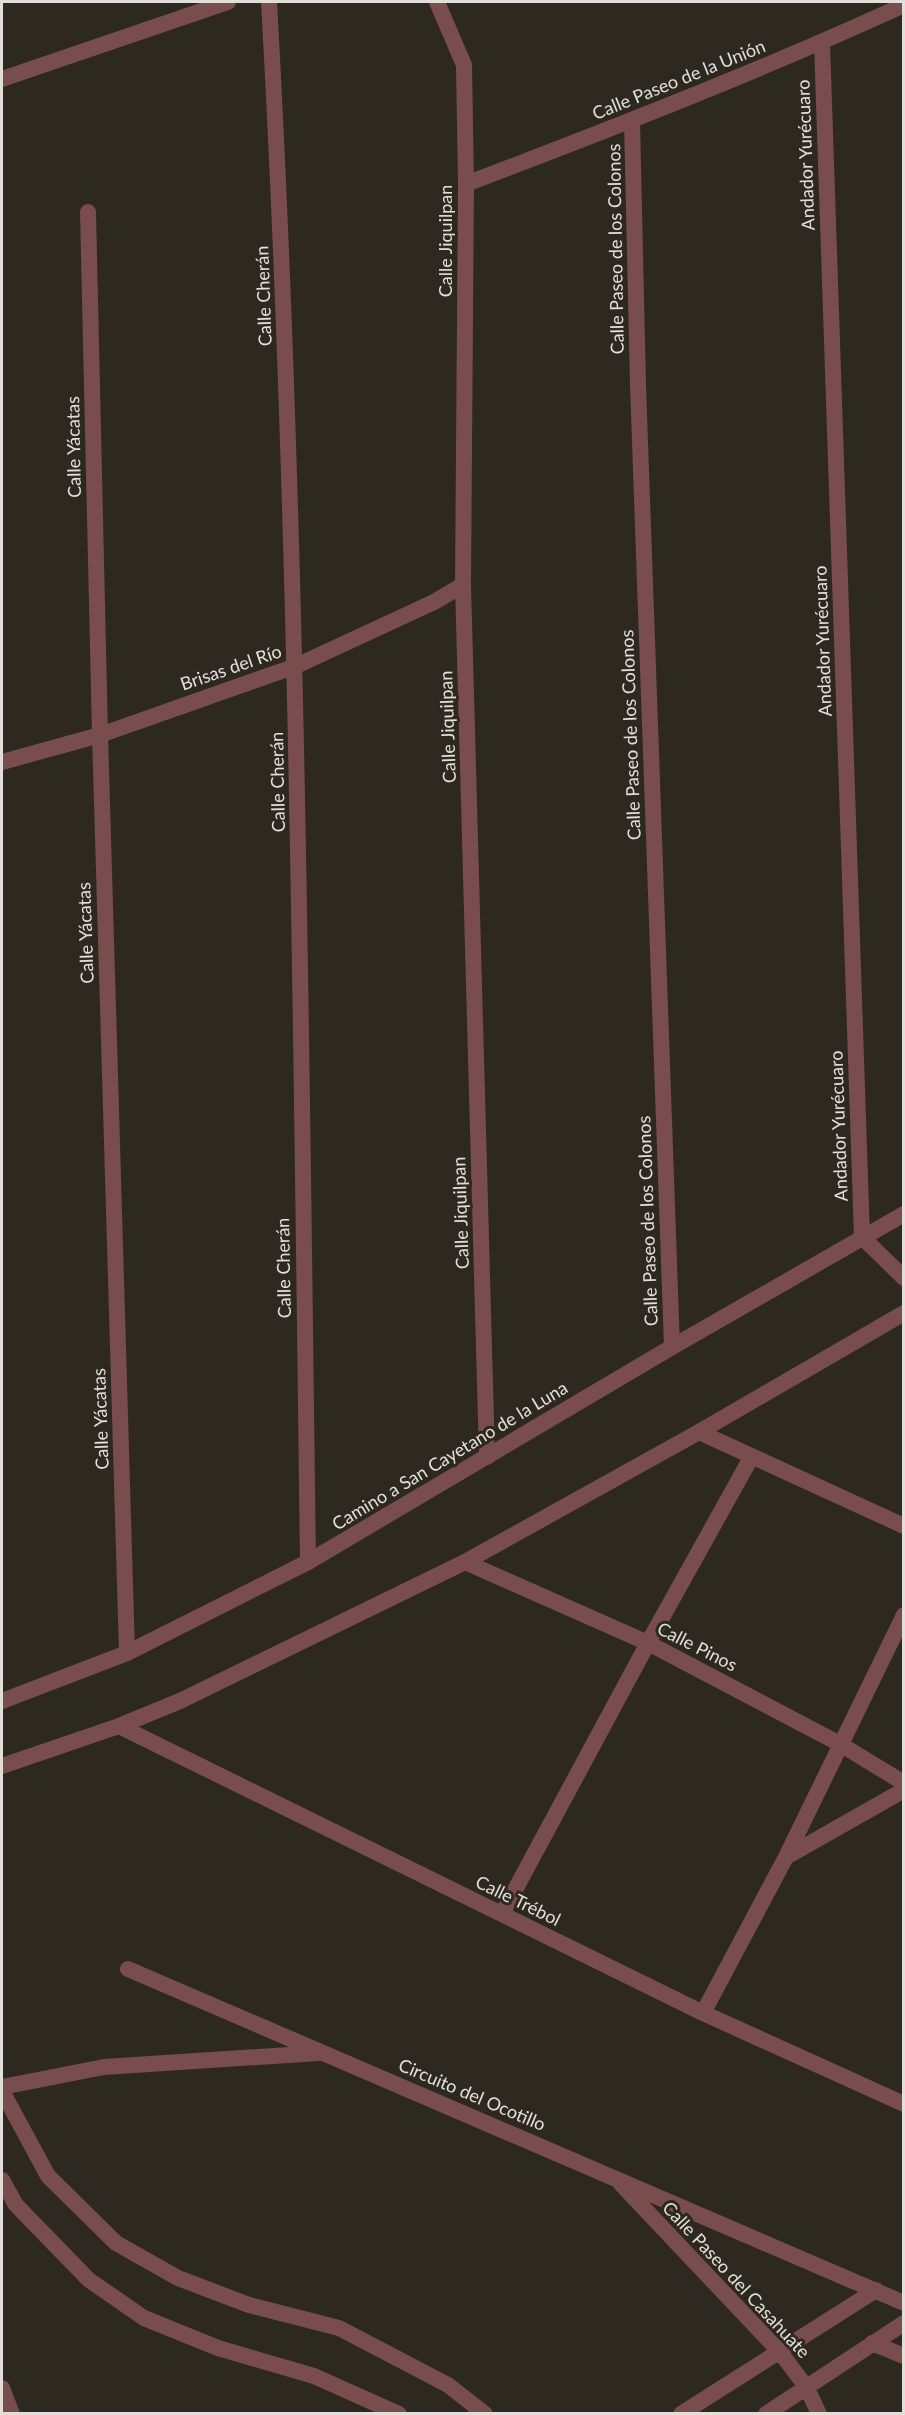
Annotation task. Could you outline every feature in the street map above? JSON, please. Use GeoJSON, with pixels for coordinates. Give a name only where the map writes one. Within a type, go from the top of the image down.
{"type":"FeatureCollection","features":[{"type":"Feature","properties":{"kind":"street"},"geometry":{"type":"LineString","coordinates":[[2,79],[228,2]]}},
{"type":"Feature","properties":{"kind":"street","name":"Calle Cherán"},"geometry":{"type":"LineString","coordinates":[[269,2],[282,230],[296,666],[308,1562]]}},
{"type":"Feature","properties":{"kind":"street","name":"Calle Jiquilpan"},"geometry":{"type":"LineString","coordinates":[[437,2],[464,66],[466,184],[463,585],[487,1457]]}},
{"type":"Feature","properties":{"kind":"street","name":"Calle Paseo de la Unión"},"geometry":{"type":"LineString","coordinates":[[466,184],[632,121],[822,43],[903,5]]}},
{"type":"Feature","properties":{"kind":"street","name":"Andador Yurécuaro"},"geometry":{"type":"LineString","coordinates":[[822,43],[862,1237]]}},
{"type":"Feature","properties":{"kind":"street","name":"Calle Paseo de los Colonos"},"geometry":{"type":"LineString","coordinates":[[632,121],[638,385],[672,1347]]}},
{"type":"Feature","properties":{"kind":"street","name":"Calle Yácatas"},"geometry":{"type":"LineString","coordinates":[[88,212],[100,735],[127,1653]]}},
{"type":"Feature","properties":{"kind":"street","name":"Brisas del Río"},"geometry":{"type":"LineString","coordinates":[[2,762],[100,735],[296,666],[434,602],[463,585]]}},
{"type":"Feature","properties":{"kind":"street","name":"Camino a San Cayetano de la Luna"},"geometry":{"type":"LineString","coordinates":[[2,1701],[127,1653],[308,1562],[672,1347],[903,1214]]}},
{"type":"Feature","properties":{"kind":"street"},"geometry":{"type":"LineString","coordinates":[[862,1237],[903,1278]]}},
{"type":"Feature","properties":{"kind":"street"},"geometry":{"type":"LineString","coordinates":[[2,1766],[118,1726],[180,1701],[465,1562],[699,1432],[903,1313]]}},
{"type":"Feature","properties":{"kind":"street"},"geometry":{"type":"LineString","coordinates":[[699,1432],[903,1526]]}},
{"type":"Feature","properties":{"kind":"street"},"geometry":{"type":"LineString","coordinates":[[502,1914],[752,1456]]}},
{"type":"Feature","properties":{"kind":"street","name":"Calle Pinos"},"geometry":{"type":"LineString","coordinates":[[465,1562],[648,1643],[840,1744],[903,1783]]}},
{"type":"Feature","properties":{"kind":"street"},"geometry":{"type":"LineString","coordinates":[[703,2013],[786,1857],[903,1615]]}},
{"type":"Feature","properties":{"kind":"street","name":"Calle Trébol"},"geometry":{"type":"LineString","coordinates":[[118,1726],[703,2013],[903,2104]]}},
{"type":"Feature","properties":{"kind":"street"},"geometry":{"type":"LineString","coordinates":[[786,1857],[903,1790]]}},
{"type":"Feature","properties":{"kind":"street"},"geometry":{"type":"LineString","coordinates":[[128,1969],[324,2053]]}},
{"type":"Feature","properties":{"kind":"street","name":"Circuito del Ocotillo"},"geometry":{"type":"LineString","coordinates":[[2,2089],[104,2067],[324,2053],[903,2303]]}},
{"type":"Feature","properties":{"kind":"street"},"geometry":{"type":"LineString","coordinates":[[2,2089],[48,2176],[116,2243],[178,2278],[239,2301],[339,2328],[448,2385],[485,2414]]}},
{"type":"Feature","properties":{"kind":"street","name":"Calle Paseo del Casahuate"},"geometry":{"type":"LineString","coordinates":[[616,2178],[780,2352],[807,2388],[819,2414]]}},
{"type":"Feature","properties":{"kind":"street"},"geometry":{"type":"LineString","coordinates":[[2,2180],[16,2205],[88,2280],[144,2318],[218,2348],[314,2376],[399,2414]]}},
{"type":"Feature","properties":{"kind":"street"},"geometry":{"type":"LineString","coordinates":[[681,2414],[876,2290]]}},
{"type":"Feature","properties":{"kind":"street"},"geometry":{"type":"LineString","coordinates":[[766,2414],[903,2323]]}},
{"type":"Feature","properties":{"kind":"street"},"geometry":{"type":"LineString","coordinates":[[872,2343],[903,2356]]}},
{"type":"Feature","properties":{"kind":"street"},"geometry":{"type":"LineString","coordinates":[[2,2388],[12,2414]]}}]}
